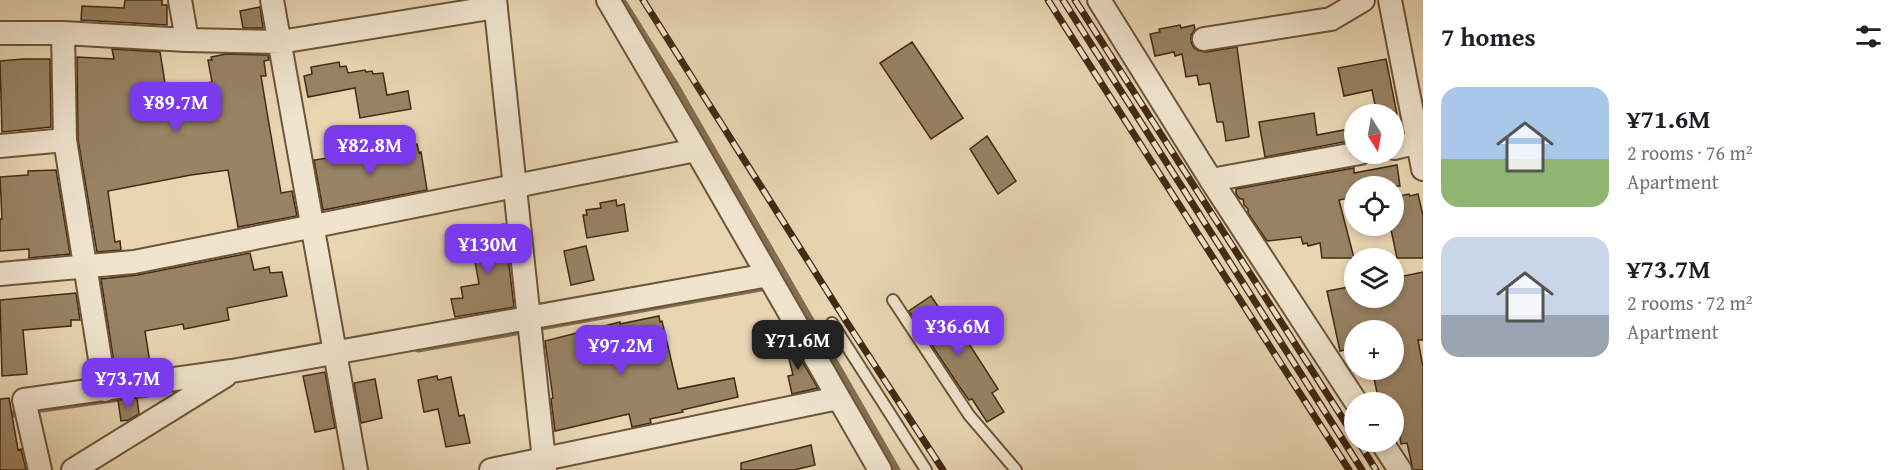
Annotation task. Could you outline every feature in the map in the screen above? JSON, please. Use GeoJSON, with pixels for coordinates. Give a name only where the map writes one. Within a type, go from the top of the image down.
{"type":"FeatureCollection","features":[{"type":"Feature","properties":{"kind":"street"},"geometry":{"type":"LineString","coordinates":[[180,0],[187,40]]}},
{"type":"Feature","properties":{"kind":"street"},"geometry":{"type":"LineString","coordinates":[[272,0],[356,470]]}},
{"type":"Feature","properties":{"kind":"street"},"geometry":{"type":"LineString","coordinates":[[608,0],[879,470]]}},
{"type":"Feature","properties":{"kind":"street"},"geometry":{"type":"LineString","coordinates":[[1099,0],[1211,180],[1349,392]]}},
{"type":"Feature","properties":{"kind":"street"},"geometry":{"type":"LineString","coordinates":[[1204,39],[1331,19],[1363,0]]}},
{"type":"Feature","properties":{"kind":"street"},"geometry":{"type":"LineString","coordinates":[[1390,0],[1420,141],[1423,169]]}},
{"type":"Feature","properties":{"kind":"street"},"geometry":{"type":"LineString","coordinates":[[0,33],[63,33],[187,40],[280,42],[496,3],[544,465]]}},
{"type":"Feature","properties":{"kind":"street"},"geometry":{"type":"LineString","coordinates":[[63,33],[65,140],[105,390]]}},
{"type":"Feature","properties":{"kind":"street"},"geometry":{"type":"LineString","coordinates":[[0,146],[65,140]]}},
{"type":"Feature","properties":{"kind":"street"},"geometry":{"type":"LineString","coordinates":[[1404,145],[1420,141]]}},
{"type":"Feature","properties":{"kind":"street"},"geometry":{"type":"LineString","coordinates":[[0,274],[134,262],[696,150]]}},
{"type":"Feature","properties":{"kind":"street"},"geometry":{"type":"LineString","coordinates":[[1211,180],[1344,156]]}},
{"type":"Feature","properties":{"kind":"street"},"geometry":{"type":"LineString","coordinates":[[40,470],[24,400],[232,371],[768,275]]}},
{"type":"Feature","properties":{"kind":"street"},"geometry":{"type":"LineString","coordinates":[[73,470],[232,371]]}},
{"type":"Feature","properties":{"kind":"street"},"geometry":{"type":"LineString","coordinates":[[491,470],[544,465],[838,398]]}},
{"type":"Feature","properties":{"kind":"street"},"geometry":{"type":"LineString","coordinates":[[1389,452],[1400,470]]}},
{"type":"Feature","properties":{"kind":"lane"},"geometry":{"type":"LineString","coordinates":[[893,300],[969,414],[1016,470]]}},
{"type":"Feature","properties":{"kind":"lane"},"geometry":{"type":"LineString","coordinates":[[832,323],[926,470]]}},
{"type":"Feature","properties":{"kind":"building"},"geometry":{"type":"Polygon","coordinates":[[[125,0],[162,0],[162,5],[167,5],[167,25],[81,20],[82,6],[124,8],[125,0]]]}},
{"type":"Feature","properties":{"kind":"building"},"geometry":{"type":"Polygon","coordinates":[[[260,7],[263,28],[243,28],[240,11],[260,7]]]}},
{"type":"Feature","properties":{"kind":"building"},"geometry":{"type":"Polygon","coordinates":[[[1180,25],[1181,28],[1194,25],[1191,42],[1199,51],[1237,47],[1249,137],[1226,141],[1223,122],[1217,122],[1210,83],[1199,85],[1197,75],[1186,77],[1182,54],[1175,56],[1174,52],[1155,56],[1150,34],[1160,32],[1159,29],[1180,25]]]}},
{"type":"Feature","properties":{"kind":"building"},"geometry":{"type":"Polygon","coordinates":[[[912,42],[963,118],[931,139],[880,63],[912,42]]]}},
{"type":"Feature","properties":{"kind":"building"},"geometry":{"type":"Polygon","coordinates":[[[112,49],[160,52],[165,83],[169,83],[171,89],[212,82],[208,60],[212,60],[211,57],[226,54],[268,55],[269,60],[264,61],[266,76],[261,76],[281,193],[292,191],[297,216],[238,227],[228,170],[191,175],[108,191],[115,242],[120,241],[121,250],[97,252],[78,139],[77,57],[114,59],[112,49]]]}},
{"type":"Feature","properties":{"kind":"building"},"geometry":{"type":"Polygon","coordinates":[[[50,59],[51,127],[2,132],[0,61],[50,59]]]}},
{"type":"Feature","properties":{"kind":"building"},"geometry":{"type":"Polygon","coordinates":[[[1386,59],[1395,104],[1375,104],[1372,90],[1344,96],[1338,68],[1386,59]]]}},
{"type":"Feature","properties":{"kind":"building"},"geometry":{"type":"Polygon","coordinates":[[[339,62],[340,67],[346,66],[348,73],[365,70],[366,72],[372,71],[373,74],[383,73],[387,95],[408,91],[411,109],[360,118],[355,88],[308,97],[304,76],[312,74],[311,67],[339,62]]]}},
{"type":"Feature","properties":{"kind":"building"},"geometry":{"type":"Polygon","coordinates":[[[1314,113],[1317,135],[1344,130],[1344,142],[1265,157],[1259,122],[1314,113]]]}},
{"type":"Feature","properties":{"kind":"building"},"geometry":{"type":"Polygon","coordinates":[[[987,136],[1016,181],[998,194],[970,149],[987,136]]]}},
{"type":"Feature","properties":{"kind":"building"},"geometry":{"type":"Polygon","coordinates":[[[417,144],[419,153],[421,152],[427,190],[323,210],[314,160],[417,144]]]}},
{"type":"Feature","properties":{"kind":"building"},"geometry":{"type":"Polygon","coordinates":[[[1397,165],[1399,176],[1344,176],[1344,199],[1339,200],[1344,219],[1344,236],[1348,236],[1351,248],[1344,248],[1344,258],[1322,258],[1320,243],[1308,246],[1307,243],[1303,244],[1301,237],[1267,241],[1248,213],[1243,199],[1236,194],[1236,189],[1354,168],[1354,173],[1397,165]]]}},
{"type":"Feature","properties":{"kind":"building"},"geometry":{"type":"Polygon","coordinates":[[[56,170],[70,254],[29,258],[29,249],[0,251],[0,219],[2,219],[0,177],[28,175],[28,171],[56,170]]]}},
{"type":"Feature","properties":{"kind":"building"},"geometry":{"type":"Polygon","coordinates":[[[1418,194],[1423,216],[1423,258],[1404,258],[1404,248],[1395,248],[1392,236],[1404,236],[1404,195],[1418,194]]]}},
{"type":"Feature","properties":{"kind":"building"},"geometry":{"type":"Polygon","coordinates":[[[616,200],[617,206],[624,204],[628,231],[587,238],[583,215],[587,215],[586,210],[601,208],[600,203],[616,200]]]}},
{"type":"Feature","properties":{"kind":"building"},"geometry":{"type":"Polygon","coordinates":[[[504,224],[514,307],[455,317],[451,299],[463,298],[461,287],[479,284],[470,233],[475,232],[474,229],[504,224]]]}},
{"type":"Feature","properties":{"kind":"building"},"geometry":{"type":"Polygon","coordinates":[[[586,246],[594,280],[571,285],[564,251],[586,246]]]}},
{"type":"Feature","properties":{"kind":"building"},"geometry":{"type":"Polygon","coordinates":[[[250,253],[254,270],[269,267],[270,273],[282,272],[287,296],[227,308],[229,320],[184,329],[183,324],[145,331],[151,369],[120,373],[115,369],[101,279],[137,275],[250,253]]]}},
{"type":"Feature","properties":{"kind":"building"},"geometry":{"type":"Polygon","coordinates":[[[1423,272],[1423,340],[1418,340],[1423,367],[1423,470],[1413,470],[1407,443],[1404,444],[1404,392],[1377,392],[1374,380],[1404,380],[1404,320],[1344,320],[1344,350],[1340,351],[1327,291],[1344,288],[1344,308],[1404,308],[1404,276],[1423,272]]]}},
{"type":"Feature","properties":{"kind":"building"},"geometry":{"type":"Polygon","coordinates":[[[76,293],[80,320],[71,320],[71,326],[23,330],[27,374],[2,376],[0,300],[76,293]]]}},
{"type":"Feature","properties":{"kind":"building"},"geometry":{"type":"Polygon","coordinates":[[[931,296],[943,314],[948,311],[998,389],[992,393],[1004,412],[987,422],[972,399],[969,400],[959,386],[909,311],[931,296]]]}},
{"type":"Feature","properties":{"kind":"building"},"geometry":{"type":"Polygon","coordinates":[[[659,316],[678,389],[734,378],[738,397],[650,419],[651,423],[632,427],[629,414],[555,431],[545,341],[620,322],[620,324],[659,316]]]}},
{"type":"Feature","properties":{"kind":"building"},"geometry":{"type":"Polygon","coordinates":[[[781,326],[818,388],[792,394],[788,376],[793,375],[781,326]]]}},
{"type":"Feature","properties":{"kind":"building"},"geometry":{"type":"Polygon","coordinates":[[[325,372],[335,428],[315,432],[303,376],[325,372]]]}},
{"type":"Feature","properties":{"kind":"building"},"geometry":{"type":"Polygon","coordinates":[[[437,376],[438,380],[451,377],[459,416],[464,415],[470,443],[446,447],[438,409],[424,412],[418,380],[437,376]]]}},
{"type":"Feature","properties":{"kind":"building"},"geometry":{"type":"Polygon","coordinates":[[[375,379],[382,418],[361,423],[354,383],[375,379]]]}},
{"type":"Feature","properties":{"kind":"building"},"geometry":{"type":"Polygon","coordinates":[[[9,398],[18,450],[21,449],[26,470],[0,470],[0,399],[9,398]]]}},
{"type":"Feature","properties":{"kind":"building"},"geometry":{"type":"Polygon","coordinates":[[[137,398],[139,414],[129,420],[121,421],[118,400],[137,398]]]}},
{"type":"Feature","properties":{"kind":"building"},"geometry":{"type":"Polygon","coordinates":[[[811,445],[815,465],[794,470],[741,470],[741,463],[811,445]]]}},
{"type":"Feature","properties":{"kind":"waterway"},"geometry":{"type":"LineString","coordinates":[[622,0],[676,86],[897,470]]}},
{"type":"Feature","properties":{"kind":"waterway"},"geometry":{"type":"LineString","coordinates":[[541,327],[761,288]]}},
{"type":"Feature","properties":{"kind":"waterway"},"geometry":{"type":"LineString","coordinates":[[418,349],[522,331]]}},
{"type":"Feature","properties":{"kind":"waterway"},"geometry":{"type":"LineString","coordinates":[[35,410],[148,394]]}},
{"type":"Feature","properties":{"kind":"waterway"},"geometry":{"type":"LineString","coordinates":[[0,416],[15,414]]}},
{"type":"Feature","properties":{"kind":"railway"},"geometry":{"type":"LineString","coordinates":[[643,0],[943,470]]}},
{"type":"Feature","properties":{"kind":"railway"},"geometry":{"type":"LineString","coordinates":[[1048,0],[1349,470]]}},
{"type":"Feature","properties":{"kind":"railway"},"geometry":{"type":"LineString","coordinates":[[1063,0],[1362,470]]}},
{"type":"Feature","properties":{"kind":"railway"},"geometry":{"type":"LineString","coordinates":[[1075,0],[1344,420]]}},
{"type":"Feature","properties":{"kind":"railway"},"geometry":{"type":"LineString","coordinates":[[1365,452],[1376,470]]}}]}
